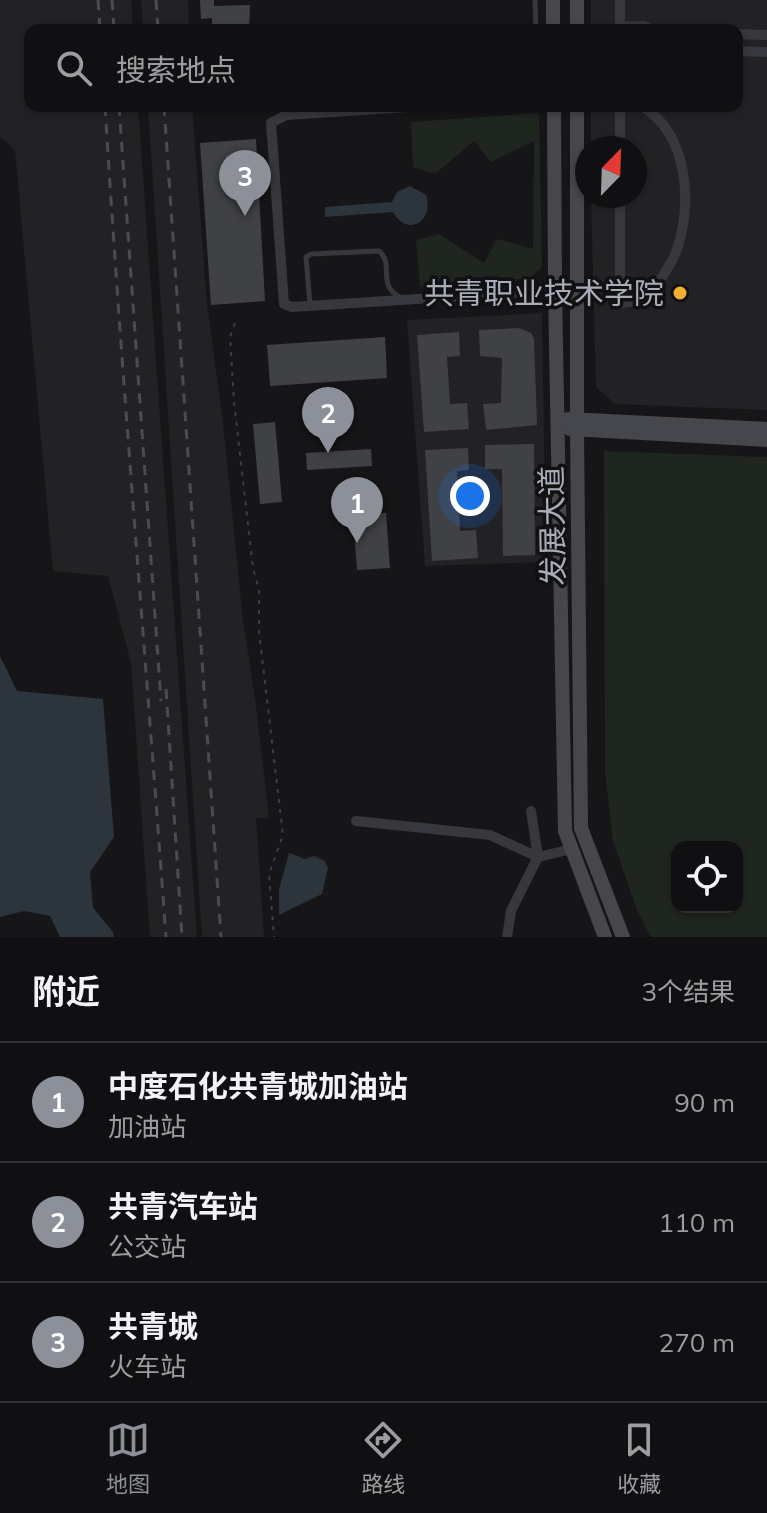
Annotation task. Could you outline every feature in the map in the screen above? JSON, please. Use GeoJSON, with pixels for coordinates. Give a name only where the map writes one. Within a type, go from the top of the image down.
{"type":"FeatureCollection","features":[{"type":"Feature","properties":{"kind":"main road"},"geometry":{"type":"LineString","coordinates":[[553,0],[553,24]]}},
{"type":"Feature","properties":{"kind":"main road"},"geometry":{"type":"LineString","coordinates":[[577,0],[577,24]]}},
{"type":"Feature","properties":{"kind":"main road","name":"发展大道"},"geometry":{"type":"LineString","coordinates":[[554,112],[565,831],[605,937]]}},
{"type":"Feature","properties":{"kind":"main road","name":"发展大道"},"geometry":{"type":"LineString","coordinates":[[577,112],[581,828],[623,937]]}},
{"type":"Feature","properties":{"kind":"main road"},"geometry":{"type":"LineString","coordinates":[[557,424],[767,440]]}},
{"type":"Feature","properties":{"kind":"main road"},"geometry":{"type":"LineString","coordinates":[[577,425],[767,429]]}},
{"type":"Feature","properties":{"kind":"street"},"geometry":{"type":"LineString","coordinates":[[620,0],[620,24]]}},
{"type":"Feature","properties":{"kind":"street"},"geometry":{"type":"LineString","coordinates":[[743,34],[767,35]]}},
{"type":"Feature","properties":{"kind":"street"},"geometry":{"type":"LineString","coordinates":[[743,51],[767,52]]}},
{"type":"Feature","properties":{"kind":"street"},"geometry":{"type":"LineString","coordinates":[[332,112],[286,115],[271,123],[284,304],[292,307],[555,290]]}},
{"type":"Feature","properties":{"kind":"street"},"geometry":{"type":"LineString","coordinates":[[620,112],[620,136]]}},
{"type":"Feature","properties":{"kind":"street"},"geometry":{"type":"LineString","coordinates":[[620,208],[620,303],[641,300],[660,281],[675,255],[683,221],[683,174],[678,150],[661,121],[650,112]]}},
{"type":"Feature","properties":{"kind":"street"},"geometry":{"type":"LineString","coordinates":[[507,937],[511,911],[538,857],[531,811]]}},
{"type":"Feature","properties":{"kind":"street"},"geometry":{"type":"LineString","coordinates":[[356,821],[490,835],[538,857],[572,849]]}},
{"type":"Feature","properties":{"kind":"lane"},"geometry":{"type":"LineString","coordinates":[[535,0],[536,24]]}},
{"type":"Feature","properties":{"kind":"lane"},"geometry":{"type":"LineString","coordinates":[[310,306],[306,257],[311,254],[372,250],[384,253],[390,290],[408,300]]}},
{"type":"Feature","properties":{"kind":"path"},"geometry":{"type":"LineString","coordinates":[[235,323],[230,337],[234,402],[253,568],[259,590],[259,632],[283,835],[269,874],[274,937]]}},
{"type":"Feature","properties":{"kind":"shaded area"},"geometry":{"type":"Polygon","coordinates":[[[0,0],[131,0],[133,24],[24,24],[24,112],[138,112],[197,937],[150,937],[131,663],[108,576],[53,571],[15,150],[0,137],[0,0]]]}},
{"type":"Feature","properties":{"kind":"shaded area"},"geometry":{"type":"Polygon","coordinates":[[[141,0],[188,0],[189,24],[143,24],[141,0]]]}},
{"type":"Feature","properties":{"kind":"shaded area","name":"共青职业技术学院"},"geometry":{"type":"Polygon","coordinates":[[[591,0],[767,0],[767,410],[615,404],[596,387],[591,208],[647,208],[647,136],[591,136],[591,112],[743,112],[743,24],[591,24],[591,0]]]}},
{"type":"Feature","properties":{"kind":"shaded area"},"geometry":{"type":"Polygon","coordinates":[[[148,112],[192,112],[207,304],[269,818],[256,818],[264,937],[202,937],[148,112]]]}},
{"type":"Feature","properties":{"kind":"shaded area"},"geometry":{"type":"Polygon","coordinates":[[[539,113],[542,267],[530,278],[420,287],[416,240],[439,234],[484,263],[497,239],[533,249],[534,141],[491,162],[474,141],[435,174],[413,167],[411,122],[539,113]]]}},
{"type":"Feature","properties":{"kind":"shaded area"},"geometry":{"type":"Polygon","coordinates":[[[410,186],[426,195],[428,204],[427,212],[418,223],[405,224],[393,212],[325,217],[325,207],[392,202],[397,192],[410,186]]]}},
{"type":"Feature","properties":{"kind":"shaded area"},"geometry":{"type":"Polygon","coordinates":[[[542,313],[546,562],[425,566],[407,320],[542,313]]]}},
{"type":"Feature","properties":{"kind":"shaded area"},"geometry":{"type":"Polygon","coordinates":[[[604,451],[767,457],[767,937],[651,937],[638,913],[613,841],[605,772],[604,451]]]}},
{"type":"Feature","properties":{"kind":"shaded area"},"geometry":{"type":"Polygon","coordinates":[[[0,656],[17,691],[103,699],[114,837],[90,872],[93,908],[114,937],[60,937],[50,916],[24,911],[0,917],[0,656]]]}},
{"type":"Feature","properties":{"kind":"shaded area"},"geometry":{"type":"Polygon","coordinates":[[[289,853],[305,859],[314,856],[325,861],[328,868],[322,894],[279,915],[279,889],[289,853]]]}},
{"type":"Feature","properties":{"kind":"building"},"geometry":{"type":"Polygon","coordinates":[[[200,0],[214,0],[214,6],[250,5],[249,24],[212,24],[212,18],[201,19],[200,0]]]}},
{"type":"Feature","properties":{"kind":"building"},"geometry":{"type":"Polygon","coordinates":[[[256,139],[265,301],[211,305],[200,143],[256,139]]]}},
{"type":"Feature","properties":{"kind":"building"},"geometry":{"type":"Polygon","coordinates":[[[519,328],[531,333],[534,339],[537,425],[486,430],[483,404],[501,403],[502,358],[480,356],[479,330],[519,328]]]}},
{"type":"Feature","properties":{"kind":"building"},"geometry":{"type":"Polygon","coordinates":[[[459,332],[460,356],[447,357],[450,404],[467,403],[469,429],[424,432],[417,335],[459,332]]]}},
{"type":"Feature","properties":{"kind":"building"},"geometry":{"type":"Polygon","coordinates":[[[385,337],[387,378],[270,386],[267,345],[385,337]]]}},
{"type":"Feature","properties":{"kind":"building"},"geometry":{"type":"Polygon","coordinates":[[[275,422],[282,502],[260,504],[253,424],[275,422]]]}},
{"type":"Feature","properties":{"kind":"building"},"geometry":{"type":"Polygon","coordinates":[[[534,444],[535,555],[503,556],[502,469],[485,469],[485,445],[534,444]]]}},
{"type":"Feature","properties":{"kind":"building"},"geometry":{"type":"Polygon","coordinates":[[[468,448],[469,470],[457,471],[460,531],[476,530],[478,558],[432,561],[425,450],[468,448]]]}},
{"type":"Feature","properties":{"kind":"building"},"geometry":{"type":"Polygon","coordinates":[[[371,449],[372,466],[307,470],[306,453],[371,449]]]}},
{"type":"Feature","properties":{"kind":"building"},"geometry":{"type":"Polygon","coordinates":[[[386,513],[390,568],[357,570],[353,516],[386,513]]]}},
{"type":"Feature","properties":{"kind":"railway"},"geometry":{"type":"LineString","coordinates":[[98,0],[100,24]]}},
{"type":"Feature","properties":{"kind":"railway"},"geometry":{"type":"LineString","coordinates":[[112,0],[114,24]]}},
{"type":"Feature","properties":{"kind":"railway"},"geometry":{"type":"LineString","coordinates":[[156,0],[158,24]]}},
{"type":"Feature","properties":{"kind":"railway"},"geometry":{"type":"LineString","coordinates":[[105,112],[166,937]]}},
{"type":"Feature","properties":{"kind":"railway"},"geometry":{"type":"LineString","coordinates":[[119,112],[161,701]]}},
{"type":"Feature","properties":{"kind":"railway"},"geometry":{"type":"LineString","coordinates":[[164,112],[221,937]]}},
{"type":"Feature","properties":{"kind":"railway"},"geometry":{"type":"LineString","coordinates":[[166,689],[182,937]]}},
{"type":"Feature","properties":{"kind":"place","name":"共青城"},"geometry":{"type":"Point","coordinates":[245,216]}},
{"type":"Feature","properties":{"kind":"place","name":"共青职业技术学院"},"geometry":{"type":"Point","coordinates":[680,293]}},
{"type":"Feature","properties":{"kind":"place","name":"共青汽车站"},"geometry":{"type":"Point","coordinates":[328,453]}},
{"type":"Feature","properties":{"kind":"place","name":"中度石化共青城加油站"},"geometry":{"type":"Point","coordinates":[357,543]}}]}
